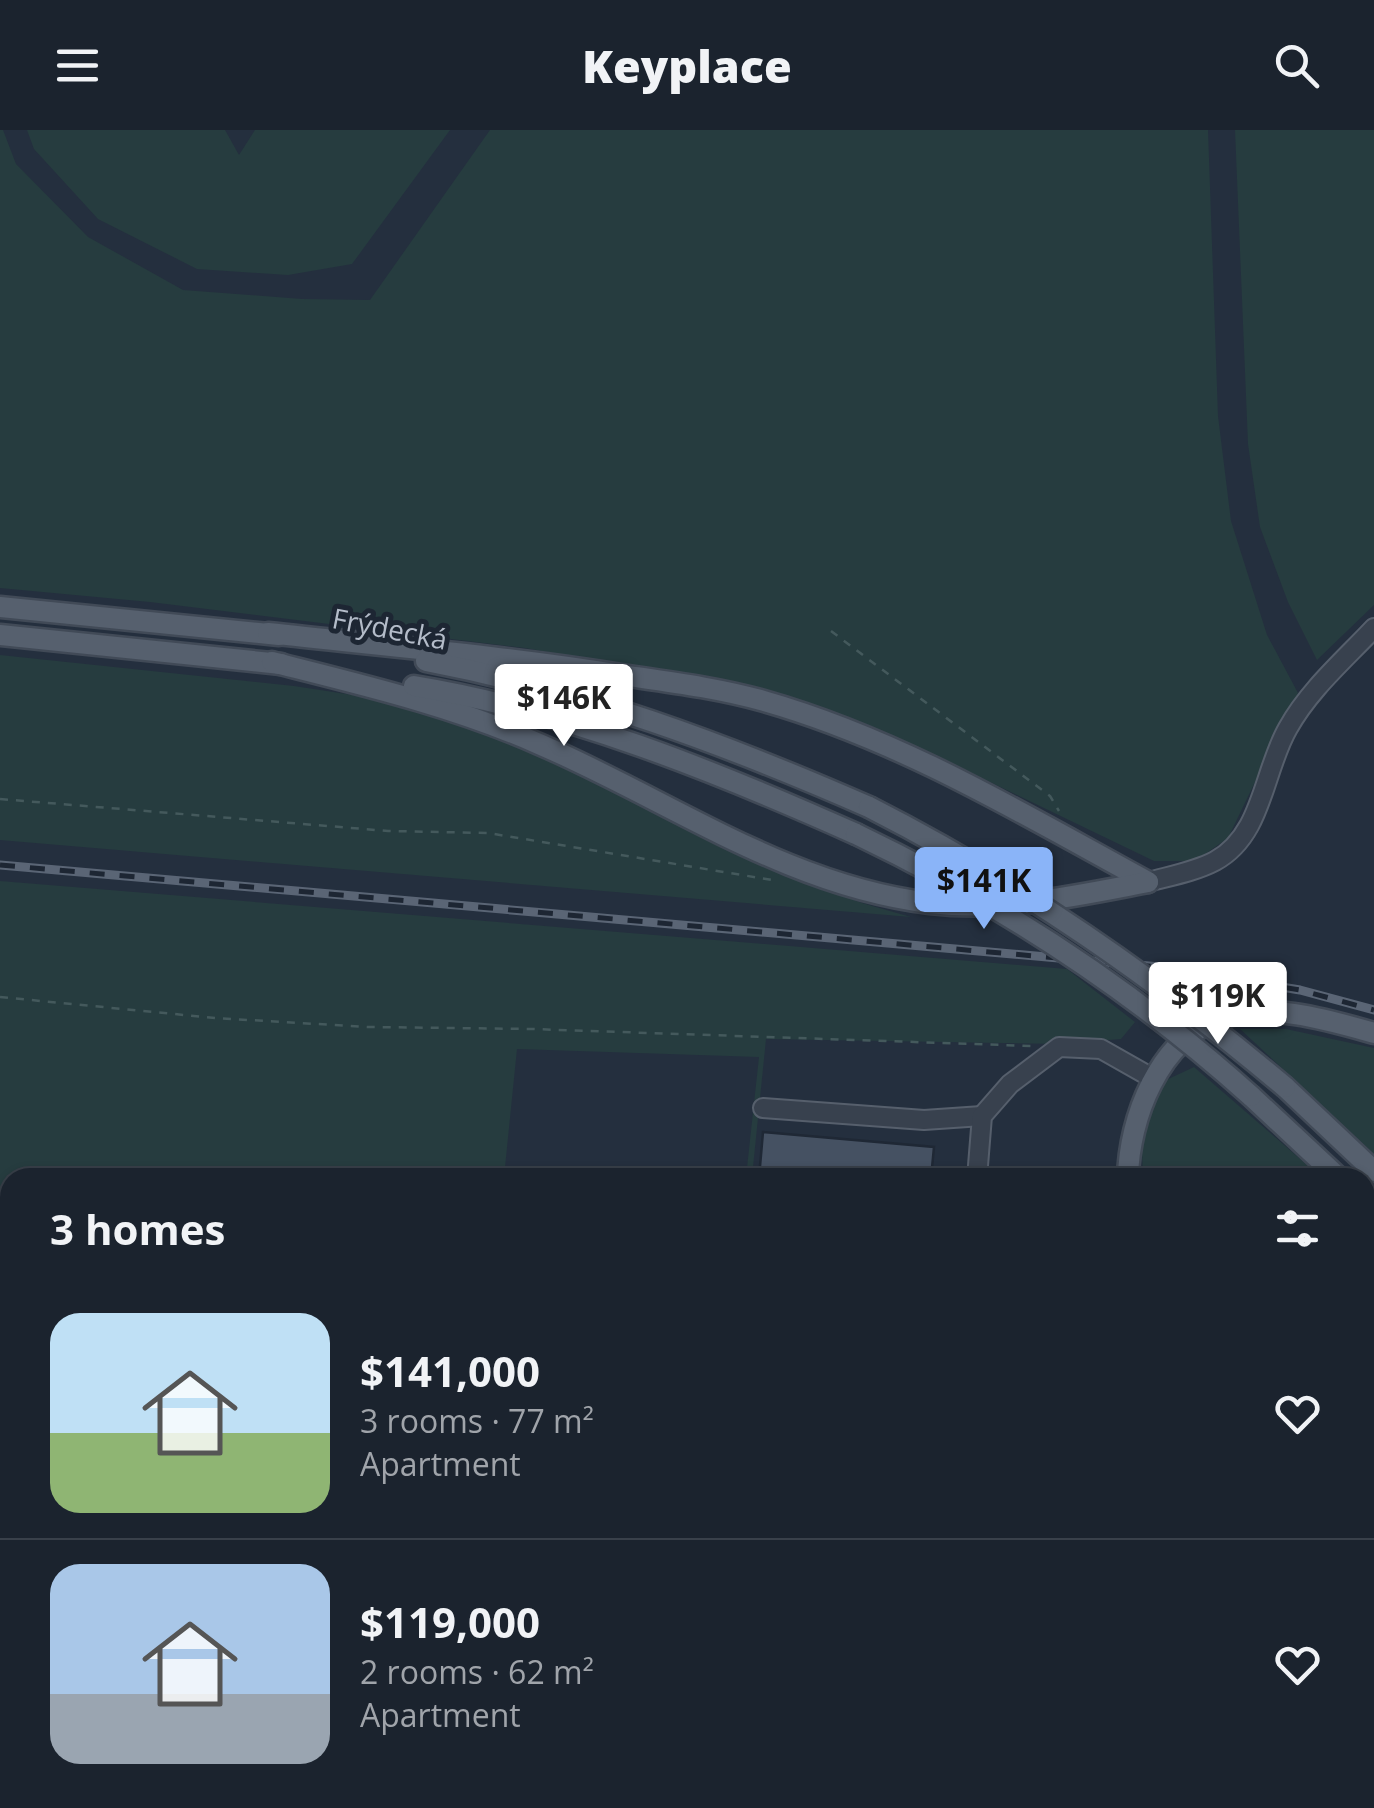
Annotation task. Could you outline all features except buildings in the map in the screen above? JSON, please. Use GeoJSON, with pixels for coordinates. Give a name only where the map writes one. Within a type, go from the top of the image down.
{"type":"FeatureCollection","features":[{"type":"Feature","properties":{"kind":"main road","name":"Frýdecká"},"geometry":{"type":"LineString","coordinates":[[0,607],[268,633],[432,663],[564,693],[698,735],[869,807],[965,857],[1053,910],[1163,988],[1286,1087],[1371,1168]]}},
{"type":"Feature","properties":{"kind":"main road"},"geometry":{"type":"LineString","coordinates":[[268,633],[551,663],[760,700],[861,734],[938,769],[1148,882]]}},
{"type":"Feature","properties":{"kind":"main road","name":"Frýdecká"},"geometry":{"type":"LineString","coordinates":[[0,635],[272,662],[424,688],[512,707],[744,785],[937,874],[1042,934],[1168,1026],[1329,1168]]}},
{"type":"Feature","properties":{"kind":"main road"},"geometry":{"type":"LineString","coordinates":[[272,662],[462,712],[558,753],[813,877],[909,900],[974,906],[1030,903],[1148,882]]}},
{"type":"Feature","properties":{"kind":"main road"},"geometry":{"type":"LineString","coordinates":[[1129,1168],[1133,1134],[1154,1079],[1190,1036],[1213,1022],[1262,1013],[1374,1033]]}},
{"type":"Feature","properties":{"kind":"street"},"geometry":{"type":"LineString","coordinates":[[1148,882],[1206,866],[1241,840],[1290,723],[1374,628]]}},
{"type":"Feature","properties":{"kind":"street"},"geometry":{"type":"LineString","coordinates":[[977,1168],[982,1116],[1010,1084],[1059,1047],[1101,1048],[1154,1079]]}},
{"type":"Feature","properties":{"kind":"street"},"geometry":{"type":"LineString","coordinates":[[763,1108],[924,1120],[982,1116]]}},
{"type":"Feature","properties":{"kind":"path"},"geometry":{"type":"LineString","coordinates":[[831,630],[1050,796],[1059,812]]}},
{"type":"Feature","properties":{"kind":"path"},"geometry":{"type":"LineString","coordinates":[[0,799],[373,830],[488,833],[779,881],[813,877]]}},
{"type":"Feature","properties":{"kind":"path"},"geometry":{"type":"LineString","coordinates":[[0,997],[215,1018],[368,1027],[1059,1047]]}},
{"type":"Feature","properties":{"kind":"green space"},"geometry":{"type":"Polygon","coordinates":[[[0,130],[16,164],[88,237],[183,290],[370,300],[490,130],[1208,130],[1218,416],[1231,521],[1267,635],[1298,693],[1228,838],[1195,861],[1154,861],[934,755],[778,693],[525,648],[150,602],[0,588],[0,130]]]}},
{"type":"Feature","properties":{"kind":"green space"},"geometry":{"type":"Polygon","coordinates":[[[27,130],[225,130],[239,155],[255,130],[450,130],[352,264],[288,275],[197,269],[98,219],[34,149],[27,130]]]}},
{"type":"Feature","properties":{"kind":"green space"},"geometry":{"type":"Polygon","coordinates":[[[1235,130],[1374,130],[1374,605],[1317,660],[1288,602],[1260,527],[1248,444],[1235,130]]]}},
{"type":"Feature","properties":{"kind":"green space"},"geometry":{"type":"Polygon","coordinates":[[[0,655],[294,686],[392,701],[455,717],[797,878],[911,917],[0,840],[0,655]]]}},
{"type":"Feature","properties":{"kind":"green space"},"geometry":{"type":"Polygon","coordinates":[[[0,881],[1067,969],[1135,1022],[1121,1039],[1059,1044],[766,1039],[753,1168],[747,1168],[759,1057],[517,1049],[505,1168],[0,1168],[0,881]]]}},
{"type":"Feature","properties":{"kind":"green space"},"geometry":{"type":"Polygon","coordinates":[[[1240,1029],[1286,1029],[1374,1048],[1374,1154],[1240,1029]]]}},
{"type":"Feature","properties":{"kind":"green space"},"geometry":{"type":"Polygon","coordinates":[[[1194,1067],[1311,1168],[1143,1168],[1141,1129],[1162,1082],[1194,1067]]]}},
{"type":"Feature","properties":{"kind":"railway"},"geometry":{"type":"LineString","coordinates":[[0,865],[1160,967],[1300,990],[1374,1010]]}}]}
